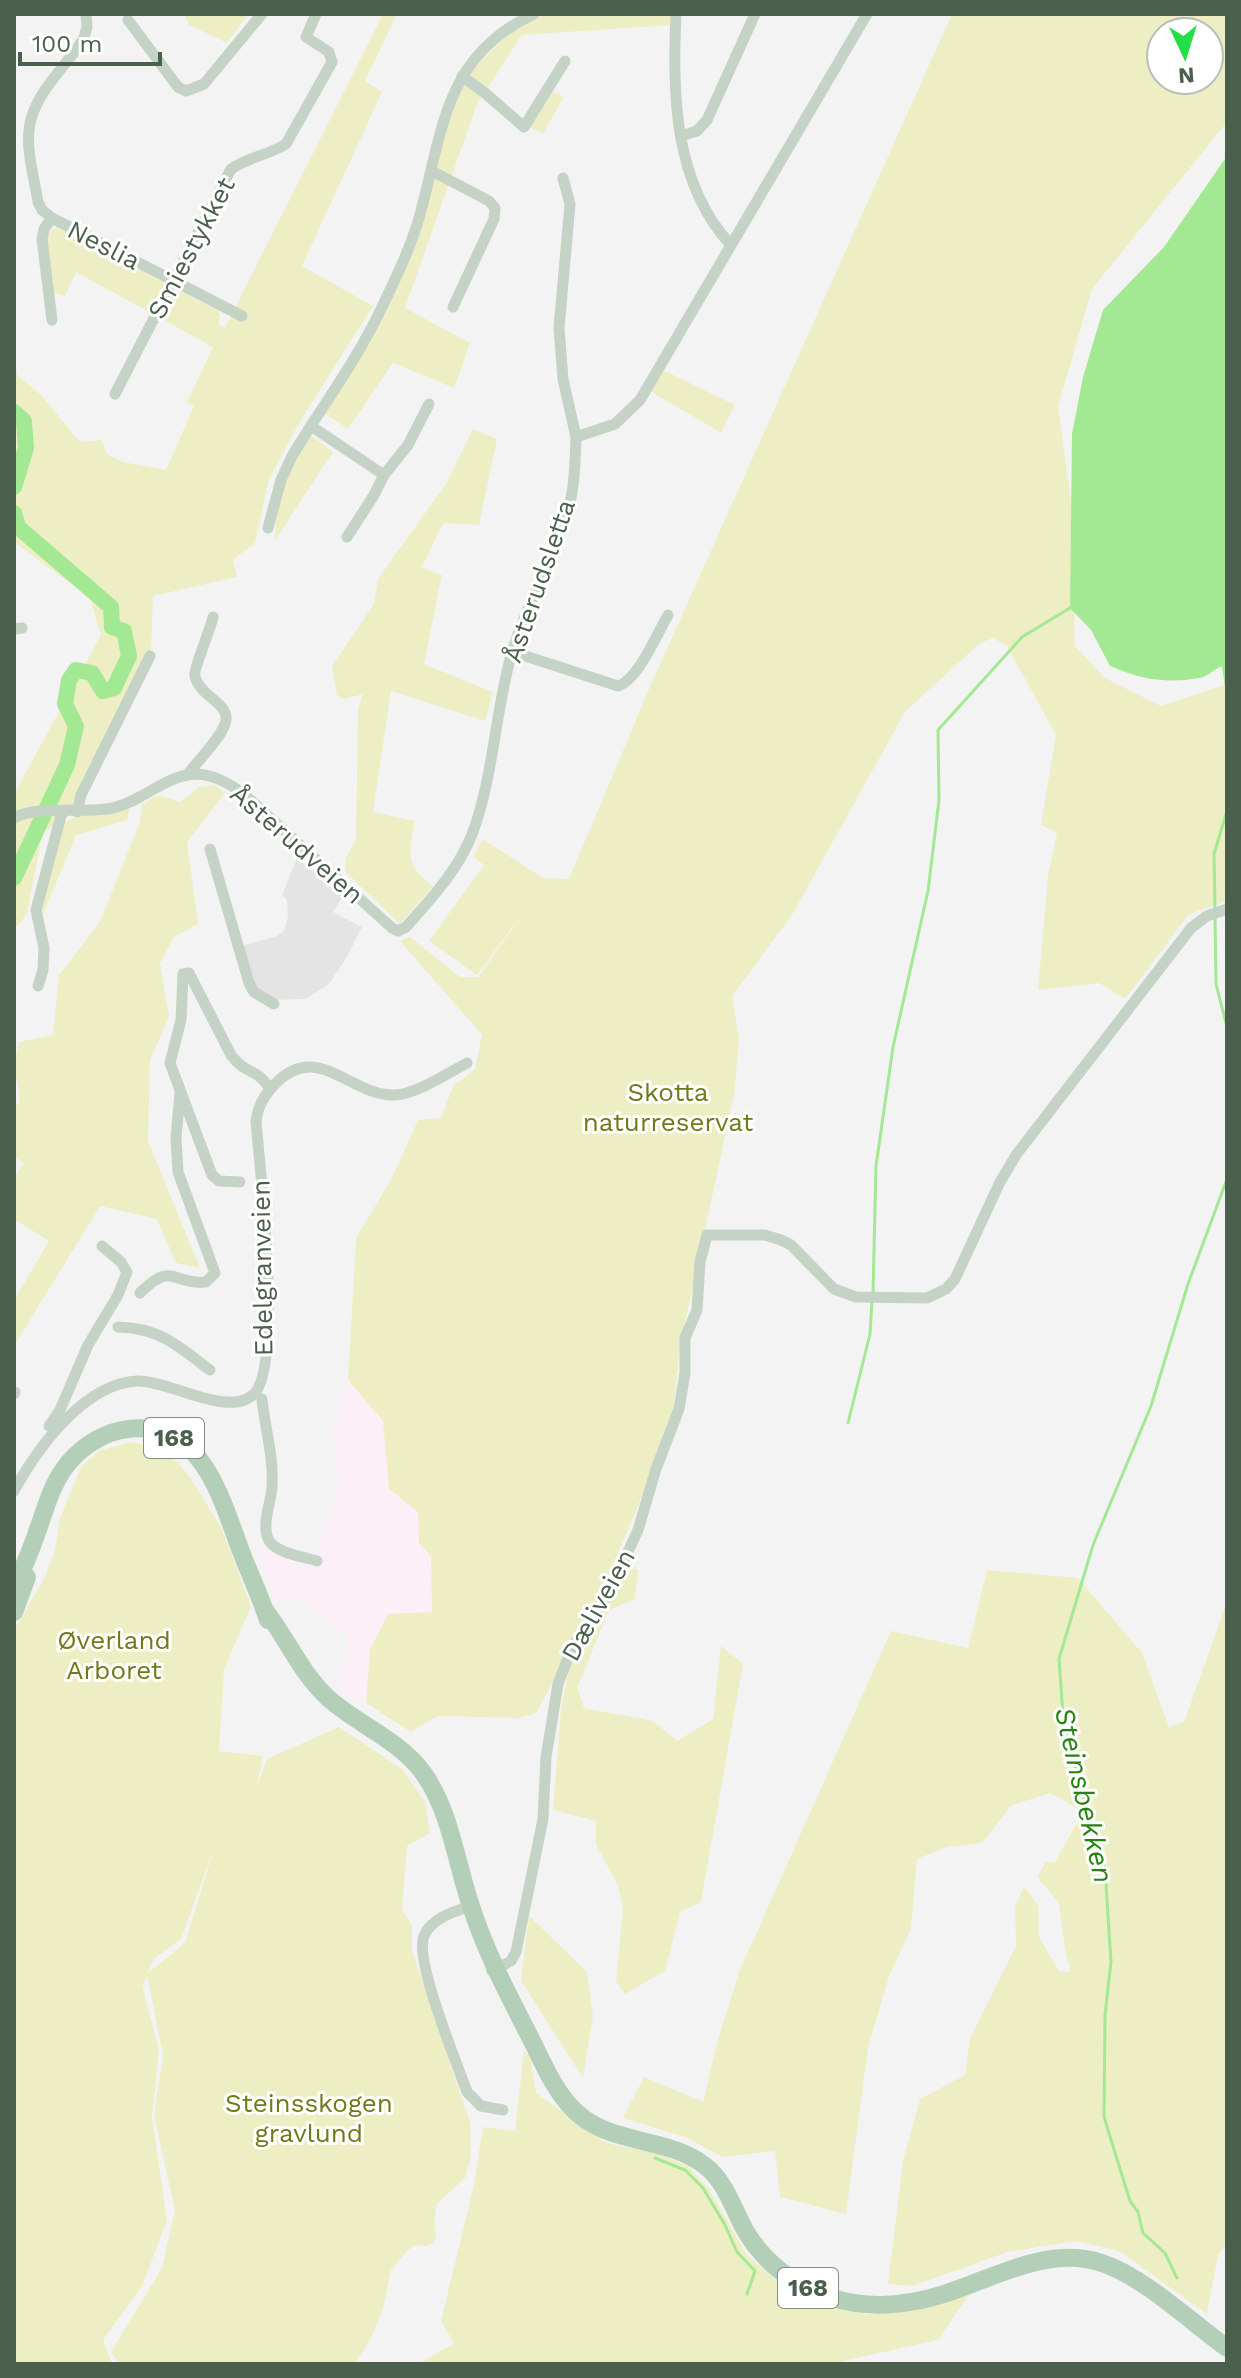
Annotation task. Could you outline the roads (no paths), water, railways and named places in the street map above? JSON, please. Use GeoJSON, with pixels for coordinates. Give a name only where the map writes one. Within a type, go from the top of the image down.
{"type":"FeatureCollection","features":[{"type":"Feature","properties":{"kind":"main road","name":"168"},"geometry":{"type":"LineString","coordinates":[[15,1602],[35,1551],[36,1536],[53,1487],[77,1453],[106,1434],[129,1429],[152,1430],[180,1441],[206,1466],[218,1489],[264,1609],[288,1661],[311,1693],[369,1735],[390,1743],[424,1774],[441,1810],[465,1908],[556,2086],[575,2112],[608,2133],[682,2153],[707,2168],[722,2185],[753,2242],[774,2265],[799,2284],[841,2300],[867,2305],[894,2304],[944,2294],[1027,2264],[1062,2258],[1087,2260],[1111,2266],[1134,2279],[1227,2348]]}},
{"type":"Feature","properties":{"kind":"street","name":"Neslia"},"geometry":{"type":"LineString","coordinates":[[86,14],[84,38],[40,99],[32,116],[29,131],[38,202],[42,210],[242,316]]}},
{"type":"Feature","properties":{"kind":"street"},"geometry":{"type":"LineString","coordinates":[[128,20],[178,87],[186,91],[204,84],[262,14]]}},
{"type":"Feature","properties":{"kind":"street","name":"Smiestykket"},"geometry":{"type":"LineString","coordinates":[[115,394],[231,169],[245,160],[275,151],[286,144],[332,62],[329,52],[306,37],[316,14]]}},
{"type":"Feature","properties":{"kind":"street"},"geometry":{"type":"LineString","coordinates":[[268,528],[281,480],[380,311],[417,223],[443,120],[462,76],[493,41],[520,20],[534,14]]}},
{"type":"Feature","properties":{"kind":"street"},"geometry":{"type":"LineString","coordinates":[[676,14],[674,78],[688,167],[707,215],[730,244]]}},
{"type":"Feature","properties":{"kind":"street"},"geometry":{"type":"LineString","coordinates":[[681,136],[697,131],[707,120],[755,14]]}},
{"type":"Feature","properties":{"kind":"street"},"geometry":{"type":"LineString","coordinates":[[576,437],[615,424],[640,400],[867,14]]}},
{"type":"Feature","properties":{"kind":"street"},"geometry":{"type":"LineString","coordinates":[[462,76],[524,127],[565,61]]}},
{"type":"Feature","properties":{"kind":"street"},"geometry":{"type":"LineString","coordinates":[[432,171],[489,201],[495,208],[494,219],[453,307]]}},
{"type":"Feature","properties":{"kind":"street","name":"Åsterudsletta"},"geometry":{"type":"LineString","coordinates":[[398,931],[406,927],[444,883],[473,832],[485,787],[499,701],[513,652],[569,508],[576,437],[563,379],[559,328],[570,204],[563,178]]}},
{"type":"Feature","properties":{"kind":"street","name":"Neslia"},"geometry":{"type":"LineString","coordinates":[[52,218],[44,229],[42,239],[52,320]]}},
{"type":"Feature","properties":{"kind":"street"},"geometry":{"type":"LineString","coordinates":[[347,537],[384,475],[408,445],[429,404]]}},
{"type":"Feature","properties":{"kind":"street"},"geometry":{"type":"LineString","coordinates":[[311,426],[384,475]]}},
{"type":"Feature","properties":{"kind":"street"},"geometry":{"type":"LineString","coordinates":[[513,652],[618,686],[625,683],[637,669],[668,615]]}},
{"type":"Feature","properties":{"kind":"street"},"geometry":{"type":"LineString","coordinates":[[14,818],[33,811],[106,809],[131,802],[187,775],[223,729],[227,718],[224,709],[204,691],[195,677],[213,617]]}},
{"type":"Feature","properties":{"kind":"street"},"geometry":{"type":"LineString","coordinates":[[77,812],[81,795],[150,656]]}},
{"type":"Feature","properties":{"kind":"street","name":"Åsterudveien"},"geometry":{"type":"LineString","coordinates":[[187,775],[205,775],[221,780],[245,795],[398,931]]}},
{"type":"Feature","properties":{"kind":"street"},"geometry":{"type":"LineString","coordinates":[[38,986],[43,970],[44,948],[36,910],[62,812]]}},
{"type":"Feature","properties":{"kind":"street"},"geometry":{"type":"LineString","coordinates":[[210,849],[249,983],[254,992],[274,1004]]}},
{"type":"Feature","properties":{"kind":"street","name":"Dæliveien"},"geometry":{"type":"LineString","coordinates":[[497,1973],[516,1952],[526,1908],[543,1819],[553,1704],[562,1670],[572,1648],[611,1589],[634,1540],[679,1409],[685,1373],[685,1338],[697,1310],[700,1262],[707,1235],[765,1235],[781,1240],[791,1245],[834,1289],[856,1297],[927,1298],[946,1289],[973,1244],[1000,1182],[1034,1129],[1191,928],[1207,916],[1227,909]]}},
{"type":"Feature","properties":{"kind":"street"},"geometry":{"type":"LineString","coordinates":[[240,1182],[219,1181],[212,1175],[170,1063],[181,1020],[180,977],[183,974],[189,973],[231,1055],[240,1066],[261,1074],[270,1089],[287,1073],[310,1067],[391,1096],[405,1094],[467,1063]]}},
{"type":"Feature","properties":{"kind":"street"},"geometry":{"type":"LineString","coordinates":[[140,1293],[162,1275],[169,1274],[199,1283],[206,1282],[215,1273],[178,1172],[176,1138],[180,1087]]}},
{"type":"Feature","properties":{"kind":"street","name":"Edelgranveien"},"geometry":{"type":"LineString","coordinates":[[14,1491],[55,1432],[95,1393],[135,1381],[154,1382],[228,1403],[241,1402],[256,1392],[264,1376],[267,1345],[267,1269],[256,1122],[262,1098],[270,1089]]}},
{"type":"Feature","properties":{"kind":"street"},"geometry":{"type":"LineString","coordinates":[[49,1426],[60,1410],[88,1345],[118,1295],[127,1272],[121,1262],[102,1246]]}},
{"type":"Feature","properties":{"kind":"street"},"geometry":{"type":"LineString","coordinates":[[118,1327],[155,1332],[210,1370]]}},
{"type":"Feature","properties":{"kind":"street"},"geometry":{"type":"LineString","coordinates":[[262,1399],[272,1453],[272,1486],[266,1528],[268,1540],[274,1547],[317,1561]]}},
{"type":"Feature","properties":{"kind":"street"},"geometry":{"type":"LineString","coordinates":[[465,1908],[437,1921],[423,1937],[424,1968],[467,2092],[481,2106],[503,2110]]}},
{"type":"Feature","properties":{"kind":"waterway"},"geometry":{"type":"LineString","coordinates":[[14,412],[24,421],[26,448],[14,487]]}},
{"type":"Feature","properties":{"kind":"waterway"},"geometry":{"type":"LineString","coordinates":[[14,513],[18,527],[111,607],[112,627],[124,631],[129,656],[114,688],[103,691],[92,673],[76,670],[69,680],[65,704],[76,726],[67,765],[14,878]]}},
{"type":"Feature","properties":{"kind":"waterway"},"geometry":{"type":"LineString","coordinates":[[873,1294],[876,1166],[893,1047],[928,891],[939,800],[938,730],[1022,637],[1070,608]]}},
{"type":"Feature","properties":{"kind":"waterway"},"geometry":{"type":"LineString","coordinates":[[1223,664],[1227,690]]}},
{"type":"Feature","properties":{"kind":"waterway"},"geometry":{"type":"LineString","coordinates":[[1215,909],[1214,854],[1227,811]]}},
{"type":"Feature","properties":{"kind":"waterway"},"geometry":{"type":"LineString","coordinates":[[1215,917],[1216,984],[1227,1027]]}},
{"type":"Feature","properties":{"kind":"waterway","name":"Steinsbekken"},"geometry":{"type":"LineString","coordinates":[[1177,2278],[1165,2253],[1143,2233],[1104,2117],[1105,2015],[1111,1962],[1105,1869],[1064,1729],[1059,1659],[1093,1545],[1151,1406],[1188,1284],[1227,1179]]}},
{"type":"Feature","properties":{"kind":"waterway"},"geometry":{"type":"LineString","coordinates":[[848,1423],[870,1334],[872,1301]]}},
{"type":"Feature","properties":{"kind":"waterway"},"geometry":{"type":"LineString","coordinates":[[655,2158],[685,2170],[703,2188],[737,2252],[755,2271],[747,2294]]}},
{"type":"Feature","properties":{"kind":"park label","name":"Skotta naturreservat"},"geometry":{"type":"Point","coordinates":[668,1107]}},
{"type":"Feature","properties":{"kind":"park label","name":"Øverland Arboret"},"geometry":{"type":"Point","coordinates":[114,1655]}},
{"type":"Feature","properties":{"kind":"park label","name":"Steinsskogen gravlund"},"geometry":{"type":"Point","coordinates":[309,2118]}}]}
